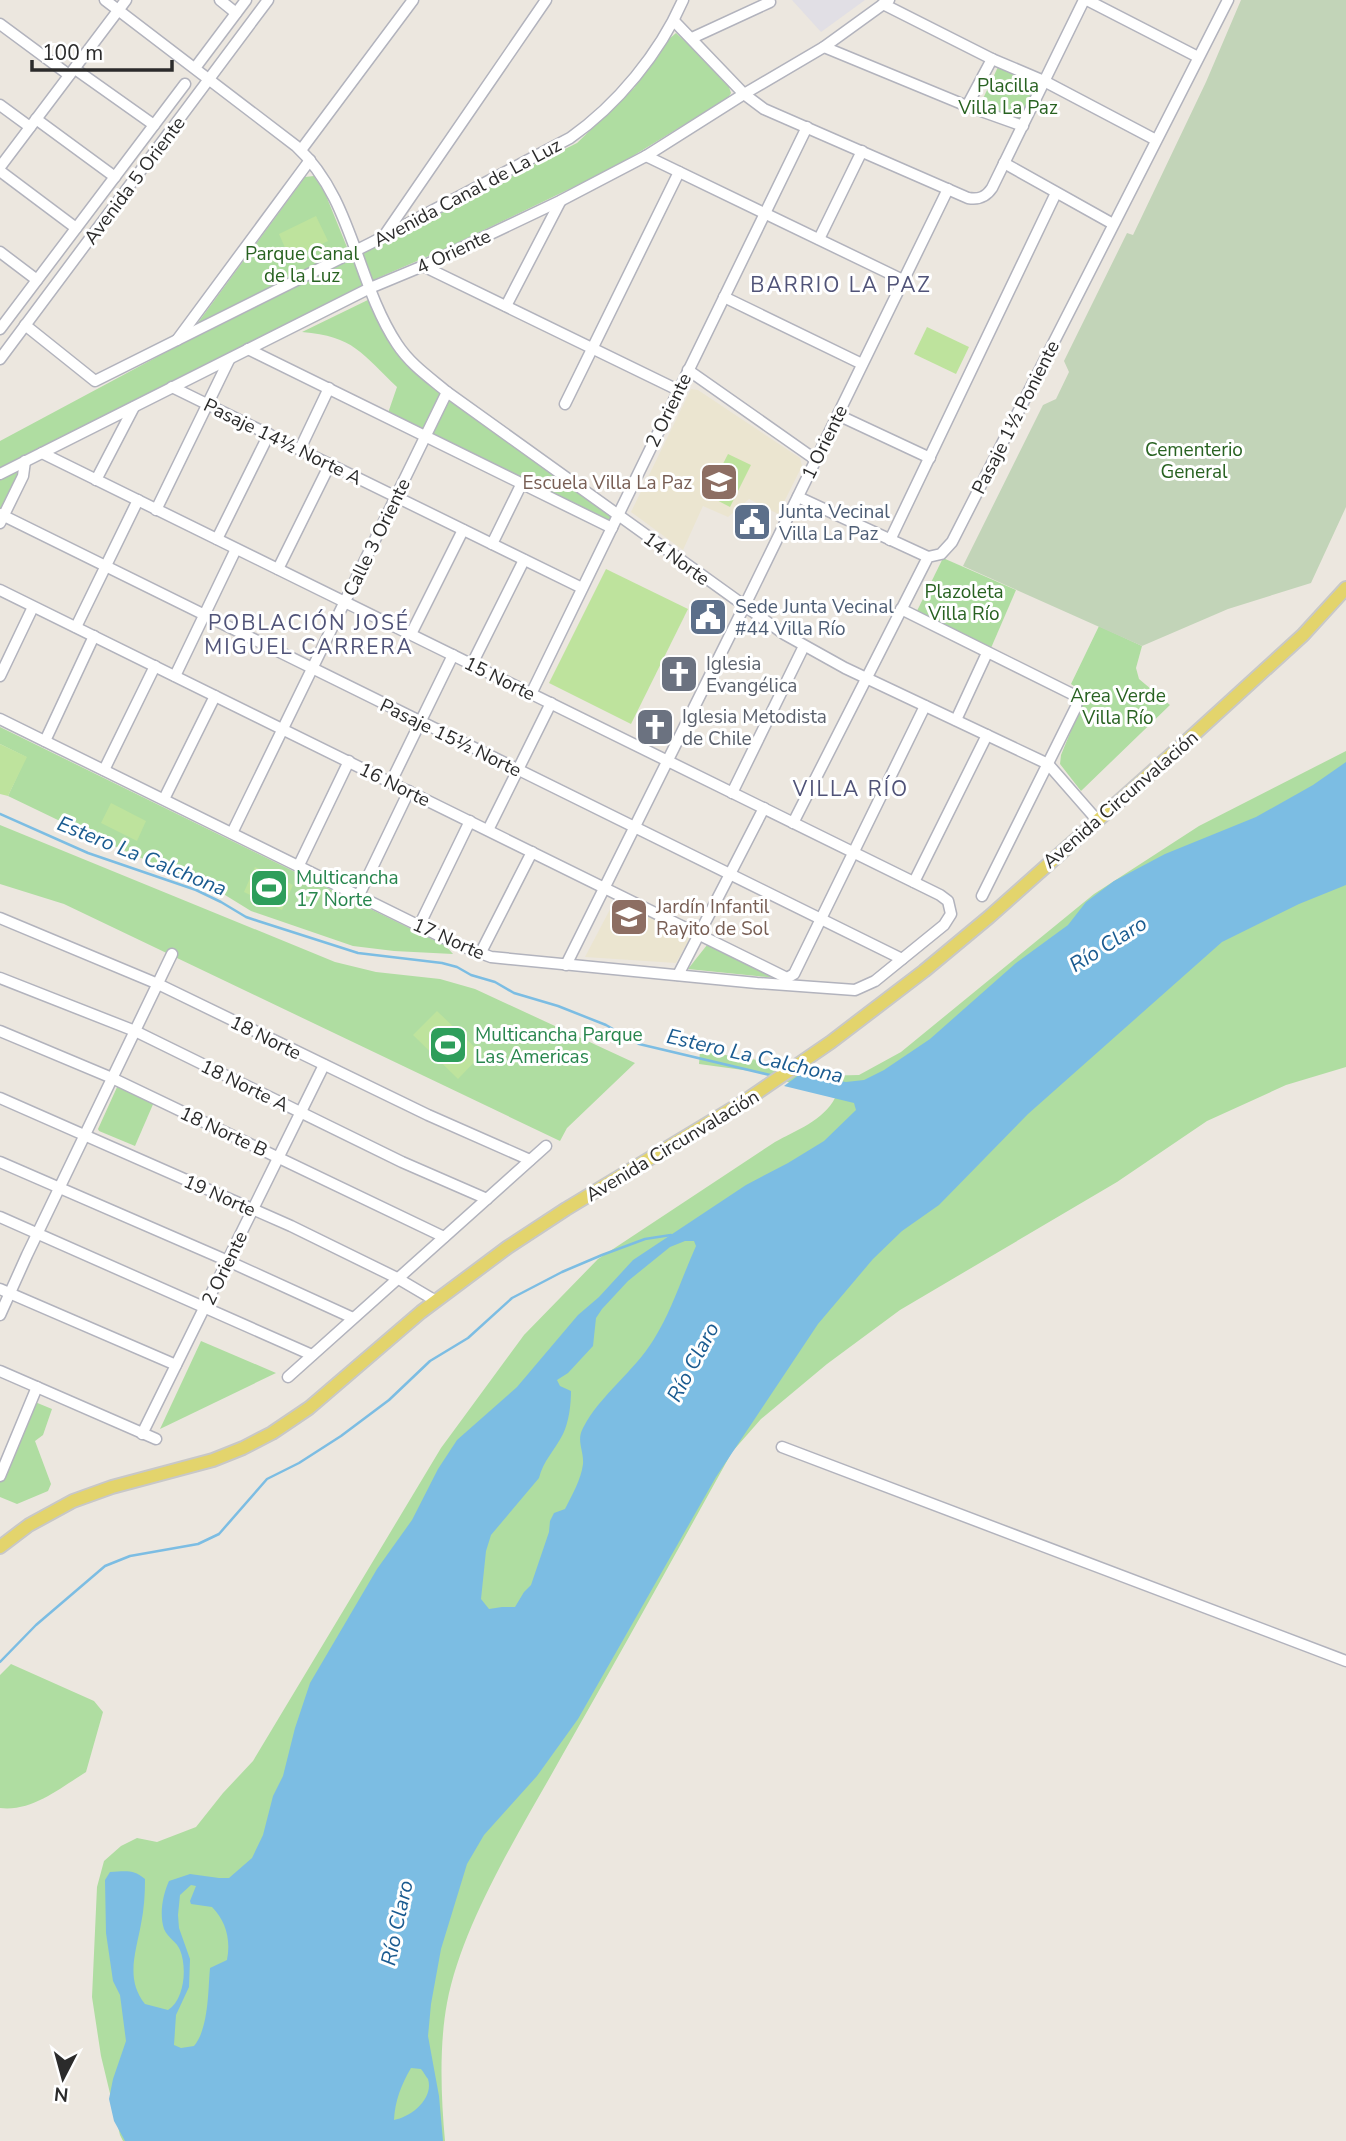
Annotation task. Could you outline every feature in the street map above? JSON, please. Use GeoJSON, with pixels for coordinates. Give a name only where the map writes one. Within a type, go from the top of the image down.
{"type":"FeatureCollection","features":[{"type":"Feature","properties":{"kind":"main road","name":"Avenida Circunvalación"},"geometry":{"type":"LineString","coordinates":[[0,1547],[29,1525],[73,1501],[112,1487],[213,1460],[272,1433],[321,1399],[436,1301],[539,1226],[745,1101],[807,1059],[946,953],[1303,635],[1346,588]]}},
{"type":"Feature","properties":{"kind":"street","name":"14 Norte"},"geometry":{"type":"LineString","coordinates":[[105,0],[301,150],[310,160],[334,196],[388,330],[414,365],[447,392],[744,607],[804,646],[1048,764],[1097,820]]}},
{"type":"Feature","properties":{"kind":"street"},"geometry":{"type":"LineString","coordinates":[[76,228],[0,169],[126,0]]}},
{"type":"Feature","properties":{"kind":"street"},"geometry":{"type":"LineString","coordinates":[[220,0],[236,12]]}},
{"type":"Feature","properties":{"kind":"street"},"geometry":{"type":"LineString","coordinates":[[195,68],[246,0]]}},
{"type":"Feature","properties":{"kind":"street","name":"Avenida 5 Oriente"},"geometry":{"type":"LineString","coordinates":[[0,359],[268,0]]}},
{"type":"Feature","properties":{"kind":"street"},"geometry":{"type":"LineString","coordinates":[[301,150],[413,0]]}},
{"type":"Feature","properties":{"kind":"street"},"geometry":{"type":"LineString","coordinates":[[385,235],[547,0]]}},
{"type":"Feature","properties":{"kind":"street","name":"Avenida Canal de La Luz"},"geometry":{"type":"LineString","coordinates":[[25,325],[95,381],[356,250],[570,138],[596,118],[634,76],[674,20],[683,0]]}},
{"type":"Feature","properties":{"kind":"street"},"geometry":{"type":"LineString","coordinates":[[674,20],[744,94],[764,109],[968,198],[982,197],[989,192],[1085,0],[1198,57]]}},
{"type":"Feature","properties":{"kind":"street","name":"Pasaje 1½ Poniente"},"geometry":{"type":"LineString","coordinates":[[793,823],[928,557],[941,554],[951,542],[1228,0]]}},
{"type":"Feature","properties":{"kind":"street"},"geometry":{"type":"LineString","coordinates":[[692,38],[770,2]]}},
{"type":"Feature","properties":{"kind":"street"},"geometry":{"type":"LineString","coordinates":[[886,2],[992,59],[1044,81],[1156,140]]}},
{"type":"Feature","properties":{"kind":"street","name":"4 Oriente"},"geometry":{"type":"LineString","coordinates":[[0,474],[370,288],[560,201],[646,156],[824,47],[886,2]]}},
{"type":"Feature","properties":{"kind":"street"},"geometry":{"type":"LineString","coordinates":[[0,24],[154,125]]}},
{"type":"Feature","properties":{"kind":"street"},"geometry":{"type":"LineString","coordinates":[[824,47],[1023,126]]}},
{"type":"Feature","properties":{"kind":"street"},"geometry":{"type":"LineString","coordinates":[[967,106],[992,59]]}},
{"type":"Feature","properties":{"kind":"street"},"geometry":{"type":"LineString","coordinates":[[0,329],[186,84]]}},
{"type":"Feature","properties":{"kind":"street"},"geometry":{"type":"LineString","coordinates":[[0,104],[115,177]]}},
{"type":"Feature","properties":{"kind":"street","name":"2 Oriente"},"geometry":{"type":"LineString","coordinates":[[531,694],[807,127]]}},
{"type":"Feature","properties":{"kind":"street"},"geometry":{"type":"LineString","coordinates":[[819,239],[862,151]]}},
{"type":"Feature","properties":{"kind":"street"},"geometry":{"type":"LineString","coordinates":[[646,156],[903,280]]}},
{"type":"Feature","properties":{"kind":"street"},"geometry":{"type":"LineString","coordinates":[[175,341],[310,160]]}},
{"type":"Feature","properties":{"kind":"street"},"geometry":{"type":"LineString","coordinates":[[1004,163],[1113,224]]}},
{"type":"Feature","properties":{"kind":"street"},"geometry":{"type":"LineString","coordinates":[[565,404],[679,172]]}},
{"type":"Feature","properties":{"kind":"street","name":"1 Oriente"},"geometry":{"type":"LineString","coordinates":[[566,965],[948,189]]}},
{"type":"Feature","properties":{"kind":"street"},"geometry":{"type":"LineString","coordinates":[[890,540],[1056,193]]}},
{"type":"Feature","properties":{"kind":"street"},"geometry":{"type":"LineString","coordinates":[[506,306],[560,201]]}},
{"type":"Feature","properties":{"kind":"street"},"geometry":{"type":"LineString","coordinates":[[0,252],[37,280]]}},
{"type":"Feature","properties":{"kind":"street"},"geometry":{"type":"LineString","coordinates":[[423,266],[678,390]]}},
{"type":"Feature","properties":{"kind":"street"},"geometry":{"type":"LineString","coordinates":[[724,297],[862,364]]}},
{"type":"Feature","properties":{"kind":"street"},"geometry":{"type":"LineString","coordinates":[[248,349],[612,527]]}},
{"type":"Feature","properties":{"kind":"street"},"geometry":{"type":"LineString","coordinates":[[156,509],[230,360]]}},
{"type":"Feature","properties":{"kind":"street"},"geometry":{"type":"LineString","coordinates":[[688,370],[816,460]]}},
{"type":"Feature","properties":{"kind":"street","name":"Pasaje 14½ Norte A"},"geometry":{"type":"LineString","coordinates":[[172,387],[582,589]]}},
{"type":"Feature","properties":{"kind":"street"},"geometry":{"type":"LineString","coordinates":[[300,449],[329,388]]}},
{"type":"Feature","properties":{"kind":"street","name":"Calle 3 Oriente"},"geometry":{"type":"LineString","coordinates":[[232,833],[447,392]]}},
{"type":"Feature","properties":{"kind":"street"},"geometry":{"type":"LineString","coordinates":[[96,480],[134,407]]}},
{"type":"Feature","properties":{"kind":"street"},"geometry":{"type":"LineString","coordinates":[[838,415],[930,458]]}},
{"type":"Feature","properties":{"kind":"street"},"geometry":{"type":"LineString","coordinates":[[217,539],[269,434]]}},
{"type":"Feature","properties":{"kind":"street","name":"15 Norte"},"geometry":{"type":"LineString","coordinates":[[42,453],[944,897],[951,909]]}},
{"type":"Feature","properties":{"kind":"street"},"geometry":{"type":"LineString","coordinates":[[1,518],[23,476],[25,461]]}},
{"type":"Feature","properties":{"kind":"street"},"geometry":{"type":"LineString","coordinates":[[278,569],[330,464]]}},
{"type":"Feature","properties":{"kind":"street"},"geometry":{"type":"LineString","coordinates":[[492,544],[522,483]]}},
{"type":"Feature","properties":{"kind":"street"},"geometry":{"type":"LineString","coordinates":[[798,497],[928,557]]}},
{"type":"Feature","properties":{"kind":"street"},"geometry":{"type":"LineString","coordinates":[[76,627],[138,500]]}},
{"type":"Feature","properties":{"kind":"street","name":"Pasaje 15½ Norte"},"geometry":{"type":"LineString","coordinates":[[1,518],[106,566],[902,959]]}},
{"type":"Feature","properties":{"kind":"street"},"geometry":{"type":"LineString","coordinates":[[411,634],[463,530]]}},
{"type":"Feature","properties":{"kind":"street"},"geometry":{"type":"LineString","coordinates":[[175,676],[236,549]]}},
{"type":"Feature","properties":{"kind":"street"},"geometry":{"type":"LineString","coordinates":[[471,664],[524,560]]}},
{"type":"Feature","properties":{"kind":"street","name":"16 Norte"},"geometry":{"type":"LineString","coordinates":[[0,590],[785,977],[794,974],[821,919]]}},
{"type":"Feature","properties":{"kind":"street"},"geometry":{"type":"LineString","coordinates":[[0,676],[33,607]]}},
{"type":"Feature","properties":{"kind":"street"},"geometry":{"type":"LineString","coordinates":[[901,609],[1072,694],[1077,699],[1048,764],[982,895]]}},
{"type":"Feature","properties":{"kind":"street"},"geometry":{"type":"LineString","coordinates":[[45,741],[94,636]]}},
{"type":"Feature","properties":{"kind":"street"},"geometry":{"type":"LineString","coordinates":[[732,793],[804,646]]}},
{"type":"Feature","properties":{"kind":"street"},"geometry":{"type":"LineString","coordinates":[[956,720],[988,653]]}},
{"type":"Feature","properties":{"kind":"street"},"geometry":{"type":"LineString","coordinates":[[391,782],[453,655]]}},
{"type":"Feature","properties":{"kind":"street"},"geometry":{"type":"LineString","coordinates":[[104,770],[155,666]]}},
{"type":"Feature","properties":{"kind":"street"},"geometry":{"type":"LineString","coordinates":[[164,799],[215,695]]}},
{"type":"Feature","properties":{"kind":"street"},"geometry":{"type":"LineString","coordinates":[[488,830],[551,703]]}},
{"type":"Feature","properties":{"kind":"street"},"geometry":{"type":"LineString","coordinates":[[821,919],[925,706]]}},
{"type":"Feature","properties":{"kind":"street","name":"17 Norte"},"geometry":{"type":"LineString","coordinates":[[0,719],[419,926],[480,954],[501,959],[848,990],[869,985],[948,922],[951,909]]}},
{"type":"Feature","properties":{"kind":"street"},"geometry":{"type":"LineString","coordinates":[[914,882],[987,735]]}},
{"type":"Feature","properties":{"kind":"street"},"geometry":{"type":"LineString","coordinates":[[299,865],[349,761]]}},
{"type":"Feature","properties":{"kind":"street"},"geometry":{"type":"LineString","coordinates":[[359,895],[409,791]]}},
{"type":"Feature","properties":{"kind":"street"},"geometry":{"type":"LineString","coordinates":[[678,975],[764,808]]}},
{"type":"Feature","properties":{"kind":"street"},"geometry":{"type":"LineString","coordinates":[[419,926],[470,821]]}},
{"type":"Feature","properties":{"kind":"street"},"geometry":{"type":"LineString","coordinates":[[480,954],[532,852]]}},
{"type":"Feature","properties":{"kind":"street","name":"18 Norte"},"geometry":{"type":"LineString","coordinates":[[0,918],[158,984],[428,1115],[530,1160]]}},
{"type":"Feature","properties":{"kind":"street"},"geometry":{"type":"LineString","coordinates":[[0,1315],[5,1291],[37,1234],[172,954]]}},
{"type":"Feature","properties":{"kind":"street","name":"18 Norte A"},"geometry":{"type":"LineString","coordinates":[[0,978],[135,1031],[402,1162],[487,1199]]}},
{"type":"Feature","properties":{"kind":"street","name":"18 Norte B"},"geometry":{"type":"LineString","coordinates":[[0,1031],[112,1078],[444,1237]]}},
{"type":"Feature","properties":{"kind":"street","name":"2 Oriente"},"geometry":{"type":"LineString","coordinates":[[142,1434],[324,1065]]}},
{"type":"Feature","properties":{"kind":"street","name":"19 Norte"},"geometry":{"type":"LineString","coordinates":[[0,1098],[253,1209],[397,1278],[436,1301]]}},
{"type":"Feature","properties":{"kind":"street"},"geometry":{"type":"LineString","coordinates":[[288,1377],[546,1146]]}},
{"type":"Feature","properties":{"kind":"street"},"geometry":{"type":"LineString","coordinates":[[0,1162],[353,1318]]}},
{"type":"Feature","properties":{"kind":"street"},"geometry":{"type":"LineString","coordinates":[[0,1217],[312,1355]]}},
{"type":"Feature","properties":{"kind":"street"},"geometry":{"type":"LineString","coordinates":[[5,1291],[176,1365]]}},
{"type":"Feature","properties":{"kind":"street"},"geometry":{"type":"LineString","coordinates":[[0,1371],[156,1440]]}},
{"type":"Feature","properties":{"kind":"street"},"geometry":{"type":"LineString","coordinates":[[0,1476],[37,1387]]}},
{"type":"Feature","properties":{"kind":"street"},"geometry":{"type":"LineString","coordinates":[[782,1447],[1346,1661]]}},
{"type":"Feature","properties":{"kind":"shaded area"},"geometry":{"type":"Polygon","coordinates":[[[792,0],[865,0],[821,32],[792,0]]]}},
{"type":"Feature","properties":{"kind":"shaded area","name":"Escuela Villa La Paz"},"geometry":{"type":"Polygon","coordinates":[[[691,389],[698,390],[800,458],[802,466],[778,514],[749,499],[728,517],[703,506],[683,550],[631,512],[691,389]]]}},
{"type":"Feature","properties":{"kind":"shaded area","name":"Jardín Infantil Rayito de Sol"},"geometry":{"type":"Polygon","coordinates":[[[616,898],[691,936],[676,963],[585,957],[616,898]]]}},
{"type":"Feature","properties":{"kind":"green space","name":"Cementerio General"},"geometry":{"type":"Polygon","coordinates":[[[1241,0],[1346,0],[1346,507],[1311,583],[1228,609],[1142,646],[963,566],[1043,405],[1056,399],[1069,372],[1064,361],[1127,233],[1133,235],[1206,82],[1241,0]]]}},
{"type":"Feature","properties":{"kind":"green space","name":"Parque Canal de la Luz"},"geometry":{"type":"Polygon","coordinates":[[[676,33],[729,87],[731,93],[728,98],[613,168],[380,277],[0,469],[0,441],[183,343],[305,177],[314,176],[325,193],[351,257],[577,143],[634,88],[676,33]]]}},
{"type":"Feature","properties":{"kind":"green space","name":"Placilla Villa La Paz"},"geometry":{"type":"Polygon","coordinates":[[[998,67],[1036,85],[1018,125],[979,107],[998,67]]]}},
{"type":"Feature","properties":{"kind":"green space"},"geometry":{"type":"Polygon","coordinates":[[[316,216],[328,241],[290,259],[279,234],[316,216]]]}},
{"type":"Feature","properties":{"kind":"green space"},"geometry":{"type":"Polygon","coordinates":[[[376,296],[404,359],[613,515],[609,523],[387,416],[397,387],[346,342],[302,332],[376,296]]]}},
{"type":"Feature","properties":{"kind":"green space"},"geometry":{"type":"Polygon","coordinates":[[[927,327],[969,347],[956,374],[914,354],[927,327]]]}},
{"type":"Feature","properties":{"kind":"green space"},"geometry":{"type":"Polygon","coordinates":[[[728,454],[751,465],[730,507],[707,495],[728,454]]]}},
{"type":"Feature","properties":{"kind":"green space"},"geometry":{"type":"Polygon","coordinates":[[[18,470],[21,472],[0,511],[0,479],[18,470]]]}},
{"type":"Feature","properties":{"kind":"green space","name":"Plazoleta Villa Río"},"geometry":{"type":"Polygon","coordinates":[[[943,558],[1016,590],[991,648],[915,615],[943,558]]]}},
{"type":"Feature","properties":{"kind":"green space"},"geometry":{"type":"Polygon","coordinates":[[[606,569],[688,609],[631,724],[549,683],[606,569]]]}},
{"type":"Feature","properties":{"kind":"green space","name":"Area Verde Villa Río"},"geometry":{"type":"Polygon","coordinates":[[[1099,626],[1142,646],[1136,668],[1139,679],[1170,705],[1081,791],[1060,764],[1061,755],[1086,694],[1071,684],[1099,626]]]}},
{"type":"Feature","properties":{"kind":"green space"},"geometry":{"type":"Polygon","coordinates":[[[0,727],[446,946],[453,954],[353,946],[251,911],[225,895],[8,796],[26,757],[0,744],[0,727]]]}},
{"type":"Feature","properties":{"kind":"green space"},"geometry":{"type":"Polygon","coordinates":[[[0,744],[27,757],[8,796],[0,794],[0,744]]]}},
{"type":"Feature","properties":{"kind":"green space"},"geometry":{"type":"Polygon","coordinates":[[[1346,751],[1346,1067],[1286,1085],[1207,1121],[1117,1182],[900,1310],[827,1364],[761,1419],[732,1452],[512,1843],[466,1939],[444,2020],[442,2107],[445,2141],[123,2141],[101,2056],[92,1997],[97,1887],[104,1861],[121,1846],[137,1838],[157,1842],[196,1827],[253,1761],[441,1448],[524,1335],[598,1259],[775,1142],[816,1119],[835,1098],[758,1072],[699,1064],[700,1051],[764,1061],[788,1070],[818,1076],[859,1075],[901,1052],[1094,894],[1199,826],[1346,751]]]}},
{"type":"Feature","properties":{"kind":"green space"},"geometry":{"type":"Polygon","coordinates":[[[111,803],[146,821],[137,841],[101,823],[111,803]]]}},
{"type":"Feature","properties":{"kind":"green space"},"geometry":{"type":"Polygon","coordinates":[[[0,825],[335,962],[376,972],[440,979],[475,989],[635,1063],[567,1128],[560,1141],[64,904],[0,884],[0,825]]]}},
{"type":"Feature","properties":{"kind":"green space","name":"Multicancha 17 Norte"},"geometry":{"type":"Polygon","coordinates":[[[255,867],[293,885],[282,910],[244,892],[255,867]]]}},
{"type":"Feature","properties":{"kind":"green space"},"geometry":{"type":"Polygon","coordinates":[[[707,945],[777,978],[688,969],[707,945]]]}},
{"type":"Feature","properties":{"kind":"green space","name":"Multicancha Parque Las Americas"},"geometry":{"type":"Polygon","coordinates":[[[437,1011],[482,1054],[458,1079],[413,1035],[437,1011]]]}},
{"type":"Feature","properties":{"kind":"green space"},"geometry":{"type":"Polygon","coordinates":[[[118,1085],[154,1102],[135,1146],[98,1129],[118,1085]]]}},
{"type":"Feature","properties":{"kind":"green space"},"geometry":{"type":"Polygon","coordinates":[[[201,1341],[276,1373],[160,1429],[201,1341]]]}},
{"type":"Feature","properties":{"kind":"green space"},"geometry":{"type":"Polygon","coordinates":[[[35,1402],[52,1409],[43,1435],[35,1441],[51,1484],[48,1491],[17,1504],[0,1497],[0,1478],[35,1402]]]}},
{"type":"Feature","properties":{"kind":"green space"},"geometry":{"type":"Polygon","coordinates":[[[11,1664],[94,1701],[103,1712],[86,1772],[34,1803],[0,1808],[0,1675],[11,1664]]]}},
{"type":"Feature","properties":{"kind":"water","name":"Río Claro"},"geometry":{"type":"Polygon","coordinates":[[[1346,762],[1346,885],[1299,904],[1222,942],[1028,1114],[939,1205],[902,1231],[873,1259],[818,1324],[716,1477],[578,1719],[537,1776],[484,1835],[467,1864],[441,1949],[431,2004],[428,2036],[439,2096],[443,2141],[125,2141],[114,2121],[109,2099],[126,2041],[120,1995],[113,1981],[106,1933],[105,1880],[110,1872],[125,1871],[145,1879],[143,1913],[134,1965],[135,1985],[145,2004],[168,2010],[178,1998],[184,1974],[180,1950],[164,1929],[162,1917],[162,1904],[169,1881],[190,1874],[229,1878],[252,1858],[263,1835],[273,1796],[283,1776],[310,1683],[377,1569],[412,1520],[438,1469],[457,1440],[517,1387],[578,1315],[599,1297],[633,1260],[746,1185],[824,1141],[856,1110],[854,1103],[784,1086],[800,1074],[846,1082],[864,1080],[884,1070],[930,1039],[1016,963],[1068,925],[1086,902],[1114,881],[1165,854],[1256,817],[1313,785],[1346,762]],[[685,1241],[670,1247],[628,1281],[602,1309],[596,1318],[593,1346],[568,1373],[557,1380],[560,1386],[571,1391],[567,1424],[539,1478],[491,1535],[486,1551],[481,1599],[489,1609],[515,1607],[531,1585],[549,1532],[550,1521],[554,1513],[565,1509],[580,1476],[583,1459],[580,1437],[583,1428],[598,1405],[646,1351],[660,1328],[696,1246],[694,1241],[685,1241]],[[191,1885],[180,1895],[179,1928],[190,1959],[189,1987],[176,2015],[174,2045],[181,2048],[194,2046],[199,2038],[207,2008],[210,1968],[227,1960],[228,1945],[224,1925],[217,1912],[212,1907],[191,1904],[196,1886],[191,1885]],[[411,2068],[401,2087],[394,2120],[420,2106],[428,2093],[428,2079],[421,2069],[411,2068]]]}},
{"type":"Feature","properties":{"kind":"waterway","name":"Estero La Calchona"},"geometry":{"type":"LineString","coordinates":[[0,814],[88,853],[196,890],[246,917],[358,953],[457,967],[471,975],[495,982],[514,993],[558,1006],[606,1025],[639,1044],[774,1076]]}},
{"type":"Feature","properties":{"kind":"waterway"},"geometry":{"type":"LineString","coordinates":[[0,1662],[36,1625],[105,1566],[130,1556],[198,1544],[219,1534],[267,1479],[299,1463],[341,1436],[389,1400],[430,1361],[468,1338],[512,1298],[602,1255],[645,1239],[671,1235]]}},
{"type":"Feature","properties":{"kind":"place","name":"Escuela Villa La Paz"},"geometry":{"type":"Point","coordinates":[719,482]}},
{"type":"Feature","properties":{"kind":"place","name":"Junta Vecinal Villa La Paz"},"geometry":{"type":"Point","coordinates":[752,522]}},
{"type":"Feature","properties":{"kind":"place","name":"Sede Junta Vecinal #44 Villa Río"},"geometry":{"type":"Point","coordinates":[708,617]}},
{"type":"Feature","properties":{"kind":"place","name":"Iglesia Evangélica"},"geometry":{"type":"Point","coordinates":[679,674]}},
{"type":"Feature","properties":{"kind":"place","name":"Iglesia Metodista de Chile"},"geometry":{"type":"Point","coordinates":[655,727]}},
{"type":"Feature","properties":{"kind":"place","name":"Multicancha 17 Norte"},"geometry":{"type":"Point","coordinates":[269,888]}},
{"type":"Feature","properties":{"kind":"place","name":"Jardín Infantil Rayito de Sol"},"geometry":{"type":"Point","coordinates":[629,917]}},
{"type":"Feature","properties":{"kind":"place","name":"Multicancha Parque Las Americas"},"geometry":{"type":"Point","coordinates":[448,1045]}},
{"type":"Feature","properties":{"kind":"district","name":"BARRIO LA PAZ"},"geometry":{"type":"Point","coordinates":[841,285]}},
{"type":"Feature","properties":{"kind":"district","name":"POBLACIÓN JOSÉ MIGUEL CARRERA"},"geometry":{"type":"Point","coordinates":[309,635]}},
{"type":"Feature","properties":{"kind":"district","name":"VILLA RÍO"},"geometry":{"type":"Point","coordinates":[851,789]}}]}
